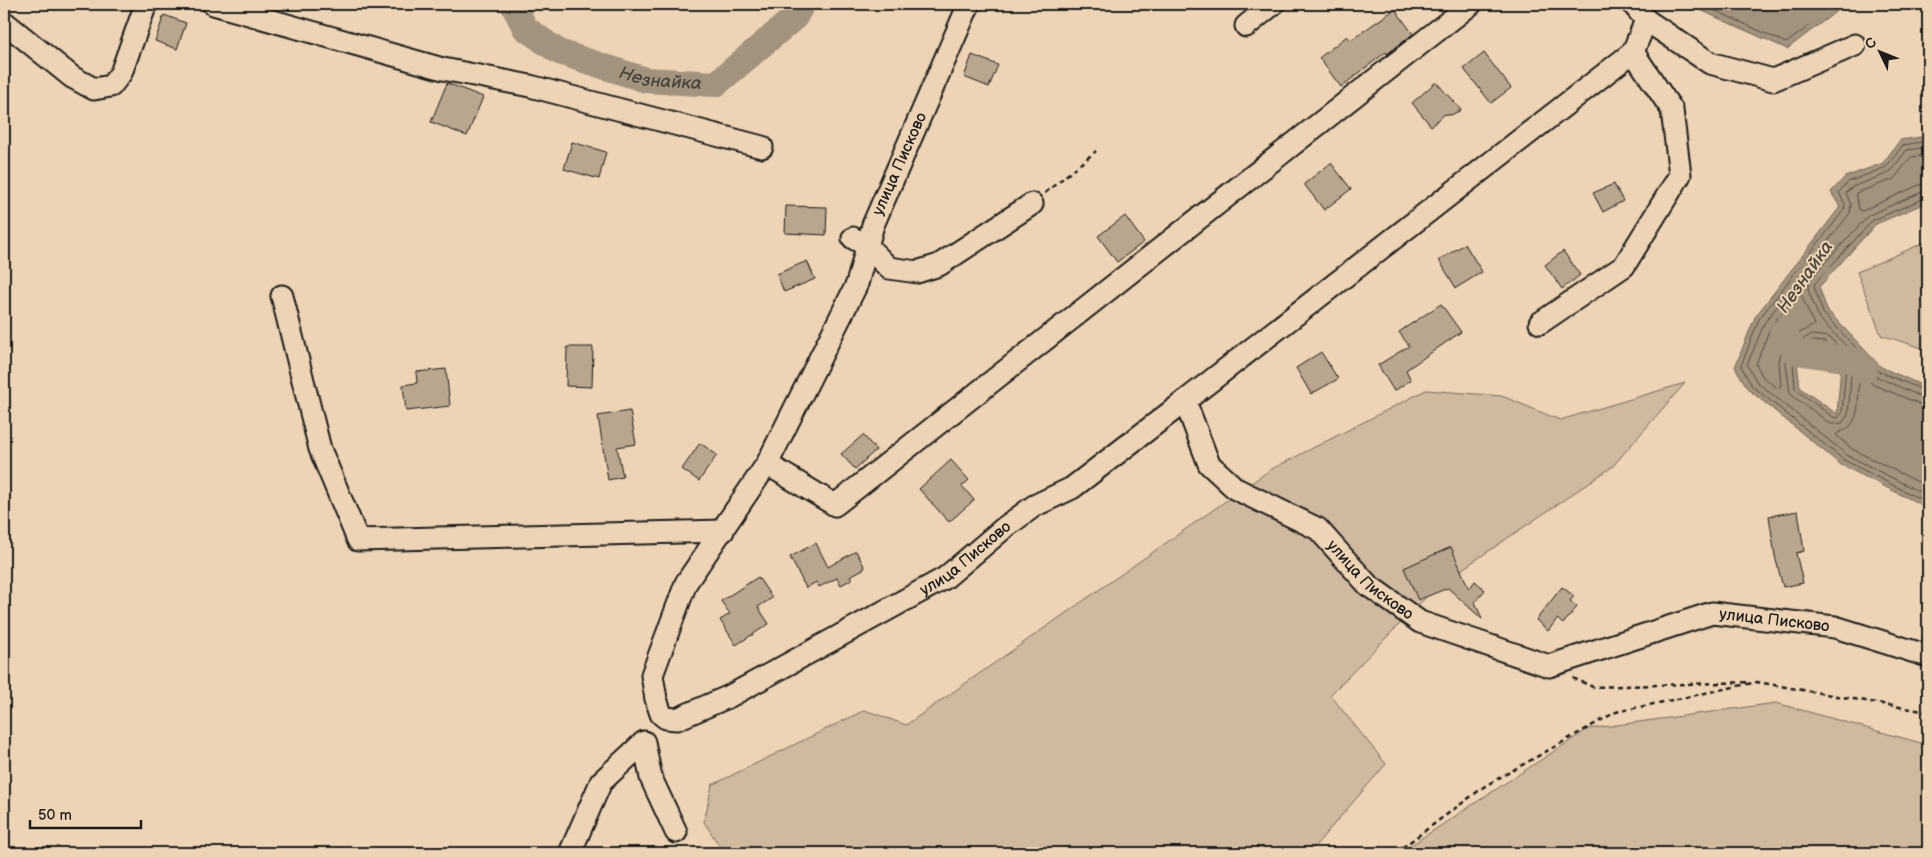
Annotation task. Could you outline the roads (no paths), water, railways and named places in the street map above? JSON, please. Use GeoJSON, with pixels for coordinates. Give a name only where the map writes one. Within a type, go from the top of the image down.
{"type":"FeatureCollection","features":[{"type":"Feature","properties":{"kind":"street"},"geometry":{"type":"LineString","coordinates":[[4,22],[72,77],[94,89],[111,86],[121,73],[146,4]]}},
{"type":"Feature","properties":{"kind":"street"},"geometry":{"type":"LineString","coordinates":[[213,4],[443,69],[530,86],[762,147]]}},
{"type":"Feature","properties":{"kind":"street","name":"улица Писково"},"geometry":{"type":"LineString","coordinates":[[969,4],[873,225],[860,242],[857,284],[767,464],[686,583],[652,675],[656,699],[661,714],[666,718],[677,719],[730,696],[945,578],[1004,528],[1034,506],[1072,488],[1185,401],[1209,464],[1236,489],[1318,529],[1368,585],[1420,622],[1549,666],[1712,613],[1835,627],[1928,656]]}},
{"type":"Feature","properties":{"kind":"street"},"geometry":{"type":"LineString","coordinates":[[1246,26],[1273,4]]}},
{"type":"Feature","properties":{"kind":"street"},"geometry":{"type":"LineString","coordinates":[[767,464],[835,505],[1471,4]]}},
{"type":"Feature","properties":{"kind":"street"},"geometry":{"type":"LineString","coordinates":[[1185,401],[1633,52],[1640,12],[1710,62],[1774,80],[1855,45]]}},
{"type":"Feature","properties":{"kind":"street"},"geometry":{"type":"LineString","coordinates":[[1540,323],[1624,266],[1680,175],[1672,110],[1633,52]]}},
{"type":"Feature","properties":{"kind":"street"},"geometry":{"type":"LineString","coordinates":[[860,242],[889,268],[917,272],[939,265],[1032,204]]}},
{"type":"Feature","properties":{"kind":"street"},"geometry":{"type":"LineString","coordinates":[[282,296],[320,449],[358,540],[722,531]]}},
{"type":"Feature","properties":{"kind":"street"},"geometry":{"type":"LineString","coordinates":[[570,853],[601,782],[644,742],[661,714]]}},
{"type":"Feature","properties":{"kind":"street"},"geometry":{"type":"LineString","coordinates":[[644,742],[651,778],[676,832]]}},
{"type":"Feature","properties":{"kind":"water"},"geometry":{"type":"Polygon","coordinates":[[[1696,4],[1770,4],[1799,13],[1814,9],[1817,4],[1850,4],[1838,10],[1787,49],[1698,9],[1696,4]]]}},
{"type":"Feature","properties":{"kind":"water"},"geometry":{"type":"Polygon","coordinates":[[[1928,136],[1928,202],[1876,224],[1819,287],[1827,310],[1881,367],[1928,388],[1928,508],[1841,465],[1748,389],[1735,367],[1755,317],[1840,207],[1831,192],[1845,177],[1883,163],[1900,140],[1928,136]],[[1813,346],[1797,363],[1800,388],[1837,414],[1841,366],[1822,346],[1813,346]]]}},
{"type":"Feature","properties":{"kind":"waterway","name":"Незнайка"},"geometry":{"type":"LineString","coordinates":[[513,4],[525,28],[559,52],[646,80],[716,84],[795,17],[802,4]]}},
{"type":"Feature","properties":{"kind":"waterway","name":"Незнайка"},"geometry":{"type":"LineString","coordinates":[[1738,4],[1784,25],[1822,4]]}},
{"type":"Feature","properties":{"kind":"waterway","name":"Незнайка"},"geometry":{"type":"LineString","coordinates":[[1782,332],[1796,352],[1857,361],[1864,371]]}}]}
